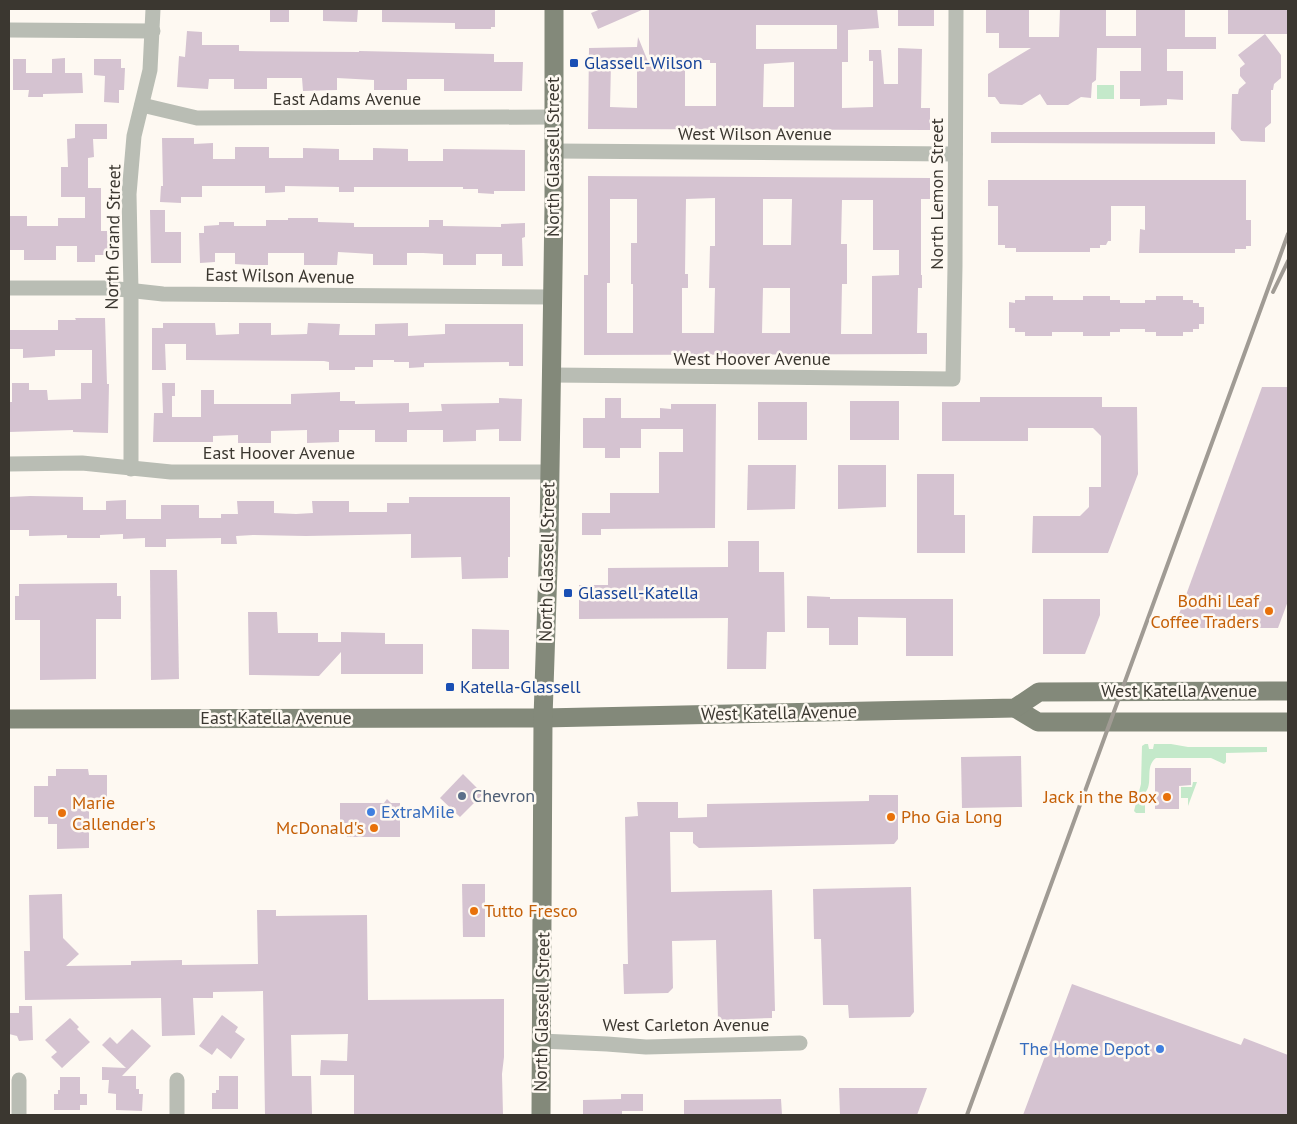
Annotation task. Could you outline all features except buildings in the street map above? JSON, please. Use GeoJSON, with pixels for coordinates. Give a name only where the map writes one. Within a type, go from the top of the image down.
{"type":"FeatureCollection","features":[{"type":"Feature","properties":{"kind":"main road","name":"North Glassell Street"},"geometry":{"type":"LineString","coordinates":[[541,1115],[543,718],[550,472],[554,9]]}},
{"type":"Feature","properties":{"kind":"main road","name":"West Katella Avenue"},"geometry":{"type":"LineString","coordinates":[[543,718],[1015,708],[1039,692],[1288,691]]}},
{"type":"Feature","properties":{"kind":"main road","name":"West Katella Avenue"},"geometry":{"type":"LineString","coordinates":[[1015,708],[1038,722],[1288,722]]}},
{"type":"Feature","properties":{"kind":"main road","name":"East Katella Avenue"},"geometry":{"type":"LineString","coordinates":[[9,719],[543,718]]}},
{"type":"Feature","properties":{"kind":"street","name":"North Grand Street"},"geometry":{"type":"LineString","coordinates":[[131,468],[129,194],[134,136],[150,70],[154,9]]}},
{"type":"Feature","properties":{"kind":"street","name":"North Lemon Street"},"geometry":{"type":"LineString","coordinates":[[953,379],[956,9]]}},
{"type":"Feature","properties":{"kind":"street"},"geometry":{"type":"LineString","coordinates":[[9,30],[153,30]]}},
{"type":"Feature","properties":{"kind":"street","name":"East Adams Avenue"},"geometry":{"type":"LineString","coordinates":[[142,105],[197,118],[554,118]]}},
{"type":"Feature","properties":{"kind":"street","name":"West Wilson Avenue"},"geometry":{"type":"LineString","coordinates":[[554,152],[955,154]]}},
{"type":"Feature","properties":{"kind":"street","name":"East Wilson Avenue"},"geometry":{"type":"LineString","coordinates":[[9,288],[109,288],[164,294],[552,297]]}},
{"type":"Feature","properties":{"kind":"street","name":"West Hoover Avenue"},"geometry":{"type":"LineString","coordinates":[[551,375],[953,379]]}},
{"type":"Feature","properties":{"kind":"street","name":"East Hoover Avenue"},"geometry":{"type":"LineString","coordinates":[[9,464],[82,463],[171,472],[550,472]]}},
{"type":"Feature","properties":{"kind":"street","name":"West Carleton Avenue"},"geometry":{"type":"LineString","coordinates":[[541,1041],[646,1047],[800,1043]]}},
{"type":"Feature","properties":{"kind":"street"},"geometry":{"type":"LineString","coordinates":[[19,1080],[19,1115]]}},
{"type":"Feature","properties":{"kind":"street"},"geometry":{"type":"LineString","coordinates":[[177,1080],[177,1115]]}},
{"type":"Feature","properties":{"kind":"green space"},"geometry":{"type":"Polygon","coordinates":[[[1097,85],[1114,85],[1114,99],[1097,99],[1097,85]]]}},
{"type":"Feature","properties":{"kind":"green space"},"geometry":{"type":"Polygon","coordinates":[[[1148,744],[1149,749],[1153,749],[1154,744],[1188,747],[1267,747],[1267,752],[1226,753],[1226,762],[1224,764],[1211,758],[1156,758],[1150,766],[1149,785],[1145,793],[1145,813],[1136,813],[1134,811],[1141,784],[1142,746],[1148,744]]]}},
{"type":"Feature","properties":{"kind":"green space"},"geometry":{"type":"Polygon","coordinates":[[[1193,782],[1197,782],[1188,806],[1188,798],[1181,798],[1181,787],[1192,787],[1193,782]]]}},
{"type":"Feature","properties":{"kind":"railway"},"geometry":{"type":"LineString","coordinates":[[967,1115],[1288,234]]}},
{"type":"Feature","properties":{"kind":"railway"},"geometry":{"type":"LineString","coordinates":[[1273,292],[1288,261]]}},
{"type":"Feature","properties":{"kind":"place","name":"Glassell-Wilson"},"geometry":{"type":"Point","coordinates":[574,63]}},
{"type":"Feature","properties":{"kind":"place","name":"Glassell-Katella"},"geometry":{"type":"Point","coordinates":[568,593]}},
{"type":"Feature","properties":{"kind":"place","name":"Bodhi Leaf Coffee Traders"},"geometry":{"type":"Point","coordinates":[1269,611]}},
{"type":"Feature","properties":{"kind":"place","name":"Katella-Glassell"},"geometry":{"type":"Point","coordinates":[450,687]}},
{"type":"Feature","properties":{"kind":"place","name":"Chevron"},"geometry":{"type":"Point","coordinates":[462,796]}},
{"type":"Feature","properties":{"kind":"place","name":"Jack in the Box"},"geometry":{"type":"Point","coordinates":[1167,797]}},
{"type":"Feature","properties":{"kind":"place","name":"ExtraMile"},"geometry":{"type":"Point","coordinates":[371,812]}},
{"type":"Feature","properties":{"kind":"place","name":"Marie Callender's"},"geometry":{"type":"Point","coordinates":[62,813]}},
{"type":"Feature","properties":{"kind":"place","name":"Pho Gia Long"},"geometry":{"type":"Point","coordinates":[891,817]}},
{"type":"Feature","properties":{"kind":"place","name":"McDonald's"},"geometry":{"type":"Point","coordinates":[374,828]}},
{"type":"Feature","properties":{"kind":"place","name":"Tutto Fresco"},"geometry":{"type":"Point","coordinates":[474,911]}},
{"type":"Feature","properties":{"kind":"place","name":"The Home Depot"},"geometry":{"type":"Point","coordinates":[1160,1049]}}]}
